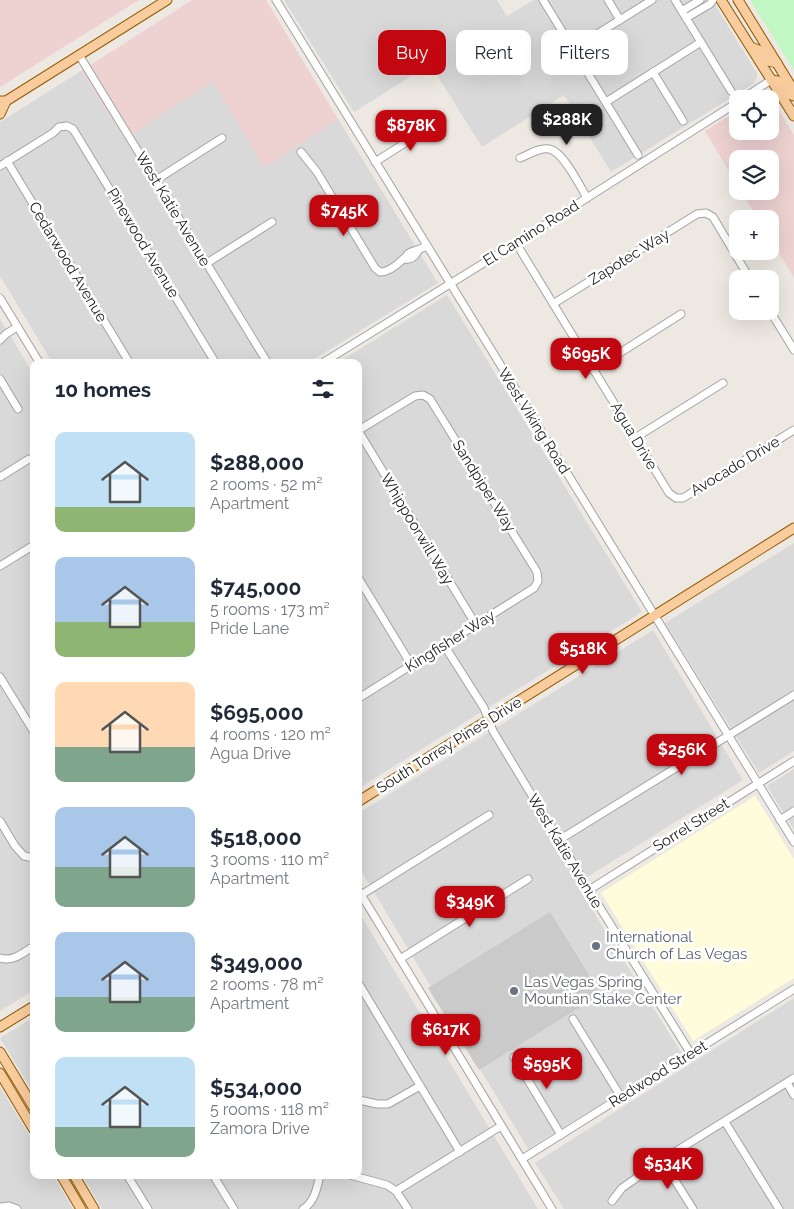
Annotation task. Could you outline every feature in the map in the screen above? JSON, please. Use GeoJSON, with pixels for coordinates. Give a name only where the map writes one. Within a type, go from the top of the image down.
{"type":"FeatureCollection","features":[{"type":"Feature","properties":{"kind":"main road"},"geometry":{"type":"LineString","coordinates":[[0,114],[3,101],[167,0]]}},
{"type":"Feature","properties":{"kind":"main road"},"geometry":{"type":"LineString","coordinates":[[721,0],[794,116]]}},
{"type":"Feature","properties":{"kind":"main road"},"geometry":{"type":"LineString","coordinates":[[738,0],[794,91]]}},
{"type":"Feature","properties":{"kind":"main road"},"geometry":{"type":"LineString","coordinates":[[751,47],[761,51],[768,61],[777,63]]}},
{"type":"Feature","properties":{"kind":"main road"},"geometry":{"type":"LineString","coordinates":[[771,80],[778,81],[788,94],[794,96]]}},
{"type":"Feature","properties":{"kind":"main road","name":"South Torrey Pines Drive"},"geometry":{"type":"LineString","coordinates":[[362,800],[794,528]]}},
{"type":"Feature","properties":{"kind":"main road"},"geometry":{"type":"LineString","coordinates":[[0,1027],[30,1008]]}},
{"type":"Feature","properties":{"kind":"main road"},"geometry":{"type":"LineString","coordinates":[[0,1052],[30,1101]]}},
{"type":"Feature","properties":{"kind":"main road"},"geometry":{"type":"LineString","coordinates":[[0,1074],[30,1123]]}},
{"type":"Feature","properties":{"kind":"main road"},"geometry":{"type":"LineString","coordinates":[[64,1179],[81,1209]]}},
{"type":"Feature","properties":{"kind":"main road"},"geometry":{"type":"LineString","coordinates":[[76,1179],[94,1209]]}},
{"type":"Feature","properties":{"kind":"street","name":"West Viking Road"},"geometry":{"type":"LineString","coordinates":[[276,0],[794,842]]}},
{"type":"Feature","properties":{"kind":"street"},"geometry":{"type":"LineString","coordinates":[[543,0],[561,30]]}},
{"type":"Feature","properties":{"kind":"street"},"geometry":{"type":"LineString","coordinates":[[608,0],[620,20]]}},
{"type":"Feature","properties":{"kind":"street"},"geometry":{"type":"LineString","coordinates":[[604,30],[652,0]]}},
{"type":"Feature","properties":{"kind":"street"},"geometry":{"type":"LineString","coordinates":[[675,0],[730,90]]}},
{"type":"Feature","properties":{"kind":"street"},"geometry":{"type":"LineString","coordinates":[[682,11],[700,0]]}},
{"type":"Feature","properties":{"kind":"street"},"geometry":{"type":"LineString","coordinates":[[686,18],[710,4],[713,0]]}},
{"type":"Feature","properties":{"kind":"street"},"geometry":{"type":"LineString","coordinates":[[606,102],[700,42]]}},
{"type":"Feature","properties":{"kind":"street","name":"West Katie Avenue"},"geometry":{"type":"LineString","coordinates":[[79,55],[265,359]]}},
{"type":"Feature","properties":{"kind":"street"},"geometry":{"type":"LineString","coordinates":[[653,72],[683,121]]}},
{"type":"Feature","properties":{"kind":"street"},"geometry":{"type":"LineString","coordinates":[[589,75],[638,155]]}},
{"type":"Feature","properties":{"kind":"street"},"geometry":{"type":"LineString","coordinates":[[756,90],[771,80]]}},
{"type":"Feature","properties":{"kind":"street","name":"El Camino Road"},"geometry":{"type":"LineString","coordinates":[[329,359],[729,108]]}},
{"type":"Feature","properties":{"kind":"street"},"geometry":{"type":"LineString","coordinates":[[375,162],[434,124]]}},
{"type":"Feature","properties":{"kind":"street","name":"Pinewood Avenue"},"geometry":{"type":"LineString","coordinates":[[8,161],[53,133],[60,126],[67,126],[73,129],[213,359]]}},
{"type":"Feature","properties":{"kind":"street"},"geometry":{"type":"LineString","coordinates":[[156,180],[222,138]]}},
{"type":"Feature","properties":{"kind":"street"},"geometry":{"type":"LineString","coordinates":[[520,158],[543,149],[559,153],[587,198]]}},
{"type":"Feature","properties":{"kind":"street"},"geometry":{"type":"LineString","coordinates":[[301,152],[317,172],[375,268],[380,272],[387,272],[404,259],[406,255],[427,246]]}},
{"type":"Feature","properties":{"kind":"street"},"geometry":{"type":"LineString","coordinates":[[0,166],[8,161]]}},
{"type":"Feature","properties":{"kind":"street","name":"Cedarwood Avenue"},"geometry":{"type":"LineString","coordinates":[[8,161],[128,359]]}},
{"type":"Feature","properties":{"kind":"street","name":"Zapotec Way"},"geometry":{"type":"LineString","coordinates":[[553,304],[697,214],[706,213],[714,217],[745,270]]}},
{"type":"Feature","properties":{"kind":"street"},"geometry":{"type":"LineString","coordinates":[[207,263],[272,222]]}},
{"type":"Feature","properties":{"kind":"street","name":"Agua Drive"},"geometry":{"type":"LineString","coordinates":[[516,243],[669,493],[676,498]]}},
{"type":"Feature","properties":{"kind":"street"},"geometry":{"type":"LineString","coordinates":[[0,298],[37,359]]}},
{"type":"Feature","properties":{"kind":"street"},"geometry":{"type":"LineString","coordinates":[[593,370],[681,314]]}},
{"type":"Feature","properties":{"kind":"street"},"geometry":{"type":"LineString","coordinates":[[776,320],[794,350]]}},
{"type":"Feature","properties":{"kind":"street"},"geometry":{"type":"LineString","coordinates":[[0,340],[3,334],[17,327]]}},
{"type":"Feature","properties":{"kind":"street"},"geometry":{"type":"LineString","coordinates":[[0,379],[18,409]]}},
{"type":"Feature","properties":{"kind":"street"},"geometry":{"type":"LineString","coordinates":[[635,438],[723,383]]}},
{"type":"Feature","properties":{"kind":"street","name":"Sandpiper Way"},"geometry":{"type":"LineString","coordinates":[[362,429],[415,396],[423,395],[430,399],[537,572],[538,581]]}},
{"type":"Feature","properties":{"kind":"street","name":"Avocado Drive"},"geometry":{"type":"LineString","coordinates":[[676,498],[683,498],[794,430]]}},
{"type":"Feature","properties":{"kind":"street","name":"Whippoorwill Way"},"geometry":{"type":"LineString","coordinates":[[362,436],[476,625]]}},
{"type":"Feature","properties":{"kind":"street"},"geometry":{"type":"LineString","coordinates":[[0,477],[30,460]]}},
{"type":"Feature","properties":{"kind":"street"},"geometry":{"type":"LineString","coordinates":[[0,566],[30,547]]}},
{"type":"Feature","properties":{"kind":"street","name":"Kingfisher Way"},"geometry":{"type":"LineString","coordinates":[[362,696],[534,588],[538,581]]}},
{"type":"Feature","properties":{"kind":"street"},"geometry":{"type":"LineString","coordinates":[[362,584],[412,666]]}},
{"type":"Feature","properties":{"kind":"street","name":"West Katie Avenue"},"geometry":{"type":"LineString","coordinates":[[444,645],[484,708],[493,731],[558,840],[691,1054]]}},
{"type":"Feature","properties":{"kind":"street"},"geometry":{"type":"LineString","coordinates":[[0,677],[30,726]]}},
{"type":"Feature","properties":{"kind":"street"},"geometry":{"type":"LineString","coordinates":[[558,840],[794,695]]}},
{"type":"Feature","properties":{"kind":"street","name":"Sorrel Street"},"geometry":{"type":"LineString","coordinates":[[589,890],[794,760]]}},
{"type":"Feature","properties":{"kind":"street"},"geometry":{"type":"LineString","coordinates":[[780,820],[794,811]]}},
{"type":"Feature","properties":{"kind":"street"},"geometry":{"type":"LineString","coordinates":[[362,892],[490,815]]}},
{"type":"Feature","properties":{"kind":"street"},"geometry":{"type":"LineString","coordinates":[[0,821],[15,846],[24,856],[30,858]]}},
{"type":"Feature","properties":{"kind":"street"},"geometry":{"type":"LineString","coordinates":[[400,959],[528,879]]}},
{"type":"Feature","properties":{"kind":"street"},"geometry":{"type":"LineString","coordinates":[[362,896],[552,1209]]}},
{"type":"Feature","properties":{"kind":"street"},"geometry":{"type":"LineString","coordinates":[[2,959],[16,958],[30,949]]}},
{"type":"Feature","properties":{"kind":"street"},"geometry":{"type":"LineString","coordinates":[[362,989],[460,1152]]}},
{"type":"Feature","properties":{"kind":"street","name":"Redwood Street"},"geometry":{"type":"LineString","coordinates":[[522,1160],[794,989]]}},
{"type":"Feature","properties":{"kind":"street"},"geometry":{"type":"LineString","coordinates":[[573,1019],[621,1098]]}},
{"type":"Feature","properties":{"kind":"street"},"geometry":{"type":"LineString","coordinates":[[514,1057],[561,1135]]}},
{"type":"Feature","properties":{"kind":"street"},"geometry":{"type":"LineString","coordinates":[[612,1201],[622,1188],[662,1160],[794,1078]]}},
{"type":"Feature","properties":{"kind":"street"},"geometry":{"type":"LineString","coordinates":[[787,1083],[794,1095]]}},
{"type":"Feature","properties":{"kind":"street"},"geometry":{"type":"LineString","coordinates":[[362,1101],[388,1104],[420,1086]]}},
{"type":"Feature","properties":{"kind":"street"},"geometry":{"type":"LineString","coordinates":[[725,1122],[778,1209]]}},
{"type":"Feature","properties":{"kind":"street"},"geometry":{"type":"LineString","coordinates":[[396,1191],[501,1126]]}},
{"type":"Feature","properties":{"kind":"street"},"geometry":{"type":"LineString","coordinates":[[662,1160],[692,1209]]}},
{"type":"Feature","properties":{"kind":"street"},"geometry":{"type":"LineString","coordinates":[[362,1178],[387,1185],[396,1191],[408,1209]]}},
{"type":"Feature","properties":{"kind":"street"},"geometry":{"type":"LineString","coordinates":[[129,1179],[148,1209]]}},
{"type":"Feature","properties":{"kind":"street"},"geometry":{"type":"LineString","coordinates":[[216,1179],[234,1209]]}},
{"type":"Feature","properties":{"kind":"street"},"geometry":{"type":"LineString","coordinates":[[303,1209],[308,1206],[315,1194],[319,1179]]}},
{"type":"Feature","properties":{"kind":"street"},"geometry":{"type":"LineString","coordinates":[[0,1207],[9,1206],[17,1209]]}},
{"type":"Feature","properties":{"kind":"shaded area"},"geometry":{"type":"Polygon","coordinates":[[[0,0],[139,0],[0,87],[0,0]]]}},
{"type":"Feature","properties":{"kind":"shaded area"},"geometry":{"type":"Polygon","coordinates":[[[192,0],[266,0],[338,119],[264,168],[213,81],[125,139],[81,71],[192,0]]]}},
{"type":"Feature","properties":{"kind":"shaded area"},"geometry":{"type":"Polygon","coordinates":[[[284,0],[497,0],[507,16],[534,0],[712,0],[757,73],[753,84],[743,90],[729,90],[729,99],[611,172],[564,95],[482,147],[437,75],[446,75],[446,30],[378,30],[378,75],[413,75],[354,112],[284,0]]]}},
{"type":"Feature","properties":{"kind":"shaded area"},"geometry":{"type":"Polygon","coordinates":[[[81,71],[125,139],[213,81],[264,168],[338,119],[438,283],[314,359],[50,359],[0,276],[0,122],[81,71]]]}},
{"type":"Feature","properties":{"kind":"shaded area"},"geometry":{"type":"Polygon","coordinates":[[[779,110],[794,135],[794,278],[779,253],[779,210],[753,210],[746,200],[779,200],[779,150],[729,150],[729,172],[705,131],[729,116],[729,140],[779,140],[779,110]]]}},
{"type":"Feature","properties":{"kind":"shaded area"},"geometry":{"type":"Polygon","coordinates":[[[447,295],[642,612],[362,786],[362,359],[344,359],[447,295]]]}},
{"type":"Feature","properties":{"kind":"shaded area"},"geometry":{"type":"Polygon","coordinates":[[[0,319],[30,368],[30,992],[0,1011],[0,319]]]}},
{"type":"Feature","properties":{"kind":"shaded area"},"geometry":{"type":"Polygon","coordinates":[[[794,543],[794,751],[759,773],[665,623],[794,543]]]}},
{"type":"Feature","properties":{"kind":"shaded area"},"geometry":{"type":"Polygon","coordinates":[[[653,630],[743,780],[576,884],[682,1054],[528,1149],[362,872],[362,811],[653,630]]]}},
{"type":"Feature","properties":{"kind":"shaded area"},"geometry":{"type":"Polygon","coordinates":[[[794,769],[794,830],[767,786],[794,769]]]}},
{"type":"Feature","properties":{"kind":"shaded area"},"geometry":{"type":"Polygon","coordinates":[[[755,796],[794,859],[794,978],[693,1041],[601,893],[755,796]]]}},
{"type":"Feature","properties":{"kind":"shaded area","name":"Las Vegas Spring Mountian Stake Center"},"geometry":{"type":"Polygon","coordinates":[[[550,912],[601,994],[479,1070],[428,988],[550,912]]]}},
{"type":"Feature","properties":{"kind":"shaded area"},"geometry":{"type":"Polygon","coordinates":[[[362,917],[538,1209],[102,1209],[84,1179],[362,1179],[362,917]]]}},
{"type":"Feature","properties":{"kind":"shaded area"},"geometry":{"type":"Polygon","coordinates":[[[794,998],[794,1209],[564,1209],[535,1163],[794,998]]]}},
{"type":"Feature","properties":{"kind":"shaded area"},"geometry":{"type":"Polygon","coordinates":[[[30,1019],[30,1087],[0,1038],[30,1019]]]}},
{"type":"Feature","properties":{"kind":"shaded area"},"geometry":{"type":"Polygon","coordinates":[[[0,1087],[30,1136],[30,1179],[55,1179],[73,1209],[0,1209],[0,1087]]]}},
{"type":"Feature","properties":{"kind":"green space"},"geometry":{"type":"Polygon","coordinates":[[[750,0],[794,0],[794,70],[750,0]]]}},
{"type":"Feature","properties":{"kind":"place","name":"International Church of Las Vegas"},"geometry":{"type":"Point","coordinates":[596,946]}},
{"type":"Feature","properties":{"kind":"place","name":"Las Vegas Spring Mountian Stake Center"},"geometry":{"type":"Point","coordinates":[514,991]}}]}
